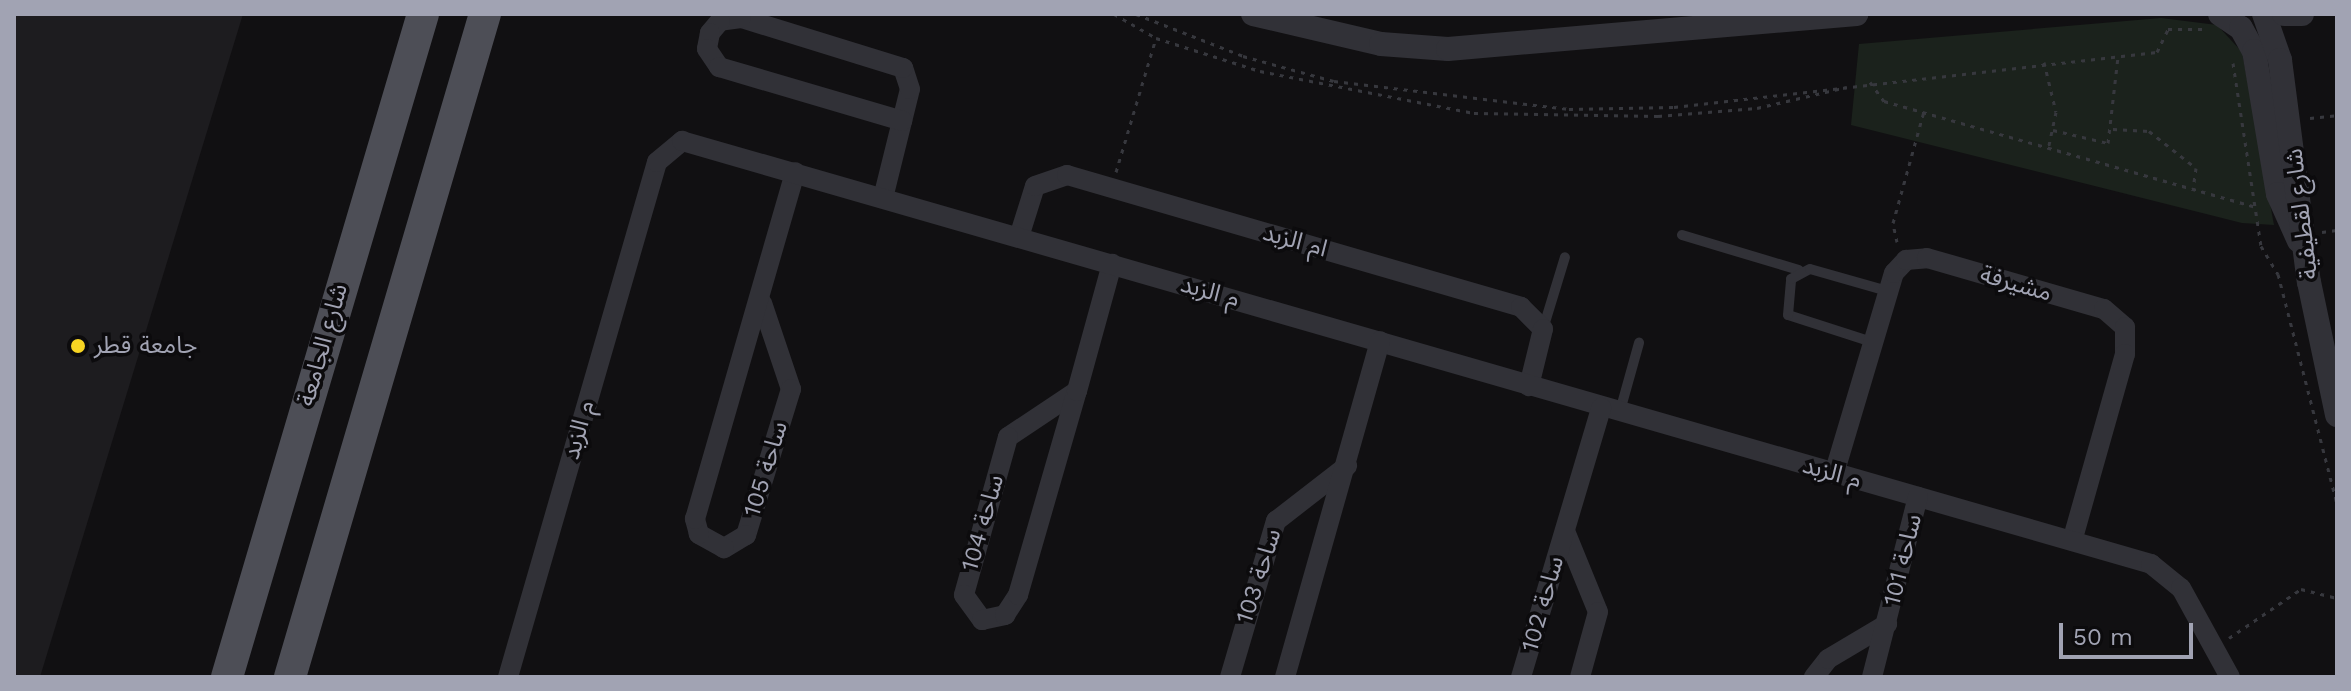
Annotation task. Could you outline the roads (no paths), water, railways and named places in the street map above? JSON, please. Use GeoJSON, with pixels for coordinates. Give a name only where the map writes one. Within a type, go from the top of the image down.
{"type":"FeatureCollection","features":[{"type":"Feature","properties":{"kind":"main road","name":"شارع الجامعة"},"geometry":{"type":"LineString","coordinates":[[227,677],[423,14]]}},
{"type":"Feature","properties":{"kind":"main road"},"geometry":{"type":"LineString","coordinates":[[290,677],[485,14]]}},
{"type":"Feature","properties":{"kind":"street"},"geometry":{"type":"LineString","coordinates":[[1253,14],[1381,44],[1448,49],[1857,14]]}},
{"type":"Feature","properties":{"kind":"street","name":"شارع لقطيفية"},"geometry":{"type":"LineString","coordinates":[[2264,14],[2290,120],[2304,247],[2337,415]]}},
{"type":"Feature","properties":{"kind":"street"},"geometry":{"type":"LineString","coordinates":[[2284,14],[2302,14]]}},
{"type":"Feature","properties":{"kind":"street"},"geometry":{"type":"LineString","coordinates":[[883,198],[902,121],[911,82],[895,62],[733,17],[710,33],[707,49],[719,67],[902,121]]}},
{"type":"Feature","properties":{"kind":"street"},"geometry":{"type":"LineString","coordinates":[[2218,22],[2254,51],[2278,194],[2285,221],[2304,247]]}},
{"type":"Feature","properties":{"kind":"street","name":"م الزبد"},"geometry":{"type":"LineString","coordinates":[[508,677],[660,152],[682,141],[2072,541],[2163,570],[2230,677]]}},
{"type":"Feature","properties":{"kind":"street","name":"ساحة 105"},"geometry":{"type":"LineString","coordinates":[[762,303],[791,389],[746,535],[724,548],[699,534],[695,519],[762,303],[795,172]]}},
{"type":"Feature","properties":{"kind":"street","name":"ام الزبد"},"geometry":{"type":"LineString","coordinates":[[1019,237],[1035,186],[1048,176],[1111,188],[1521,307],[1543,329]]}},
{"type":"Feature","properties":{"kind":"street","name":"مشيرفة"},"geometry":{"type":"LineString","coordinates":[[1887,291],[1906,260],[1927,258],[2104,309],[2125,327],[2125,354],[2072,541]]}},
{"type":"Feature","properties":{"kind":"street","name":"ساحة 104"},"geometry":{"type":"LineString","coordinates":[[1077,391],[1008,437],[964,595],[982,620],[1005,615],[1018,595],[1077,391],[1112,264]]}},
{"type":"Feature","properties":{"kind":"street"},"geometry":{"type":"LineString","coordinates":[[1834,474],[1887,291]]}},
{"type":"Feature","properties":{"kind":"street"},"geometry":{"type":"LineString","coordinates":[[1529,386],[1543,329]]}},
{"type":"Feature","properties":{"kind":"street"},"geometry":{"type":"LineString","coordinates":[[1285,677],[1349,462],[1380,341]]}},
{"type":"Feature","properties":{"kind":"street","name":"ساحة 102"},"geometry":{"type":"LineString","coordinates":[[1521,677],[1565,531],[1610,410]]}},
{"type":"Feature","properties":{"kind":"street","name":"ساحة 103"},"geometry":{"type":"LineString","coordinates":[[1230,677],[1276,521],[1349,462]]}},
{"type":"Feature","properties":{"kind":"street","name":"ساحة 101"},"geometry":{"type":"LineString","coordinates":[[1872,677],[1918,497]]}},
{"type":"Feature","properties":{"kind":"street","name":"ساحة 102"},"geometry":{"type":"LineString","coordinates":[[1565,531],[1598,612],[1580,677]]}},
{"type":"Feature","properties":{"kind":"street","name":"ساحة 101"},"geometry":{"type":"LineString","coordinates":[[1814,677],[1828,659],[1888,623]]}},
{"type":"Feature","properties":{"kind":"lane"},"geometry":{"type":"LineString","coordinates":[[1682,235],[1799,270],[1887,291]]}},
{"type":"Feature","properties":{"kind":"lane"},"geometry":{"type":"LineString","coordinates":[[1543,329],[1565,257]]}},
{"type":"Feature","properties":{"kind":"lane"},"geometry":{"type":"LineString","coordinates":[[1799,270],[1791,279],[1788,315],[1872,342]]}},
{"type":"Feature","properties":{"kind":"lane"},"geometry":{"type":"LineString","coordinates":[[1610,410],[1639,343]]}},
{"type":"Feature","properties":{"kind":"place","name":"جامعة قطر"},"geometry":{"type":"Point","coordinates":[78,346]}}]}
